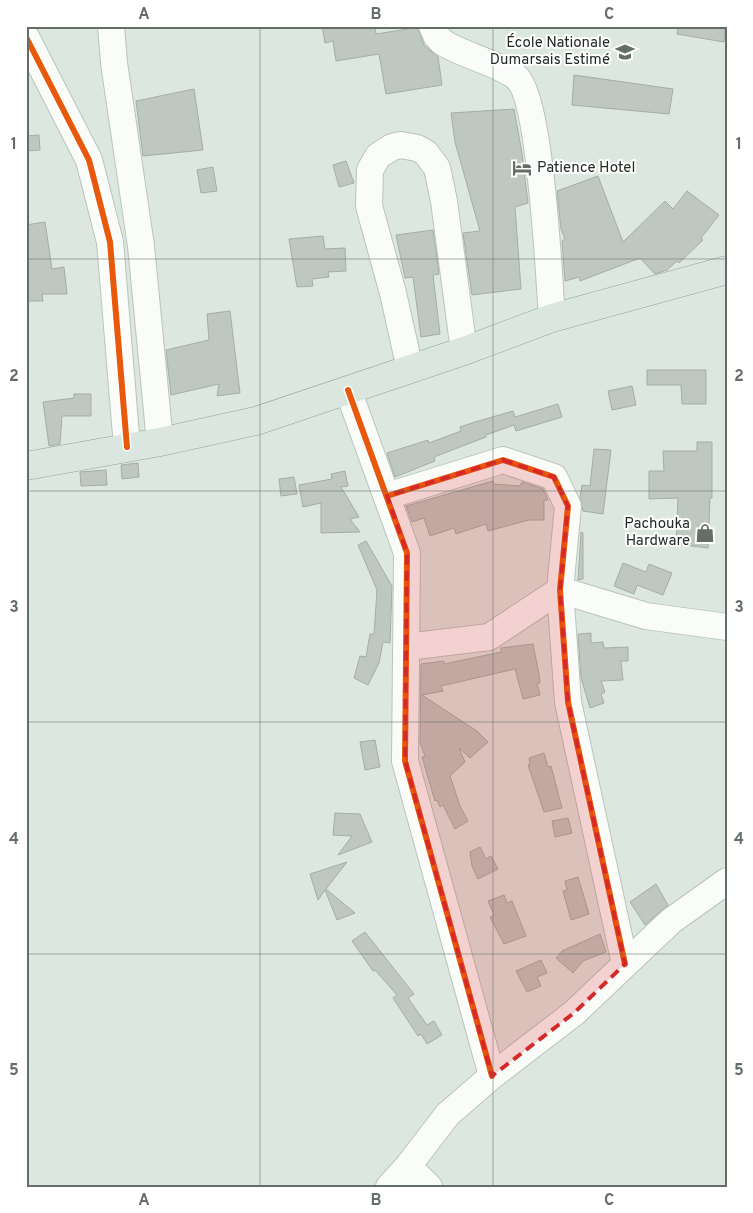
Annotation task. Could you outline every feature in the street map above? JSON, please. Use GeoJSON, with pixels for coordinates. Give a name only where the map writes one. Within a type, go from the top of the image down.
{"type":"FeatureCollection","features":[{"type":"Feature","properties":{"kind":"main road"},"geometry":{"type":"LineString","coordinates":[[26,466],[160,442],[256,421],[464,351],[552,318],[727,270]]}},
{"type":"Feature","properties":{"kind":"street"},"geometry":{"type":"LineString","coordinates":[[111,26],[114,63],[141,246],[160,442]]}},
{"type":"Feature","properties":{"kind":"street"},"geometry":{"type":"LineString","coordinates":[[432,26],[442,42],[516,77],[526,92],[544,190],[552,318]]}},
{"type":"Feature","properties":{"kind":"street"},"geometry":{"type":"LineString","coordinates":[[26,37],[89,160],[110,242],[127,447]]}},
{"type":"Feature","properties":{"kind":"street"},"geometry":{"type":"LineString","coordinates":[[410,369],[393,292],[370,206],[368,190],[370,170],[374,162],[384,151],[392,147],[401,145],[417,148],[426,153],[437,168],[444,202],[464,351]]}},
{"type":"Feature","properties":{"kind":"street"},"geometry":{"type":"LineString","coordinates":[[348,390],[407,553],[405,761],[492,1076]]}},
{"type":"Feature","properties":{"kind":"street"},"geometry":{"type":"LineString","coordinates":[[386,496],[503,460],[554,477],[568,506],[560,590],[568,702],[624,964]]}},
{"type":"Feature","properties":{"kind":"street"},"geometry":{"type":"LineString","coordinates":[[560,590],[646,616],[727,627]]}},
{"type":"Feature","properties":{"kind":"street"},"geometry":{"type":"LineString","coordinates":[[406,647],[489,637],[560,590]]}},
{"type":"Feature","properties":{"kind":"street"},"geometry":{"type":"LineString","coordinates":[[429,1187],[397,1180],[448,1114],[492,1076],[574,1013],[671,921],[727,881]]}},
{"type":"Feature","properties":{"kind":"highlighted area"},"geometry":{"type":"Polygon","coordinates":[[[503,460],[554,477],[568,506],[560,590],[568,702],[625,964],[574,1013],[492,1076],[405,761],[407,553],[387,496],[503,460]]]}},
{"type":"Feature","properties":{"kind":"building"},"geometry":{"type":"Polygon","coordinates":[[[322,26],[375,26],[376,34],[408,29],[408,26],[417,26],[424,45],[438,57],[442,85],[386,94],[379,54],[336,61],[333,41],[325,43],[322,26]]]}},
{"type":"Feature","properties":{"kind":"building"},"geometry":{"type":"Polygon","coordinates":[[[678,26],[725,26],[724,42],[677,34],[678,26]]]}},
{"type":"Feature","properties":{"kind":"building"},"geometry":{"type":"Polygon","coordinates":[[[574,75],[673,89],[669,114],[572,105],[574,75]]]}},
{"type":"Feature","properties":{"kind":"building"},"geometry":{"type":"Polygon","coordinates":[[[194,89],[203,150],[143,156],[136,101],[194,89]]]}},
{"type":"Feature","properties":{"kind":"building"},"geometry":{"type":"Polygon","coordinates":[[[514,109],[528,203],[515,207],[521,289],[472,295],[463,233],[480,231],[455,142],[451,113],[514,109]]]}},
{"type":"Feature","properties":{"kind":"building"},"geometry":{"type":"Polygon","coordinates":[[[39,135],[40,150],[26,151],[26,136],[39,135]]]}},
{"type":"Feature","properties":{"kind":"building"},"geometry":{"type":"Polygon","coordinates":[[[346,161],[354,183],[339,187],[333,165],[346,161]]]}},
{"type":"Feature","properties":{"kind":"building"},"geometry":{"type":"Polygon","coordinates":[[[213,167],[217,191],[201,193],[197,170],[213,167]]]}},
{"type":"Feature","properties":{"kind":"building"},"geometry":{"type":"Polygon","coordinates":[[[598,176],[623,242],[665,201],[673,209],[687,191],[719,215],[701,238],[703,240],[679,263],[677,261],[667,270],[655,274],[640,258],[580,281],[579,277],[565,281],[562,241],[565,239],[561,229],[557,191],[598,176]]]}},
{"type":"Feature","properties":{"kind":"building"},"geometry":{"type":"Polygon","coordinates":[[[45,222],[52,269],[64,267],[67,294],[42,294],[43,301],[26,301],[26,225],[45,222]]]}},
{"type":"Feature","properties":{"kind":"building"},"geometry":{"type":"Polygon","coordinates":[[[433,230],[439,274],[433,275],[440,334],[421,337],[413,277],[405,278],[396,235],[433,230]]]}},
{"type":"Feature","properties":{"kind":"building"},"geometry":{"type":"Polygon","coordinates":[[[323,236],[325,249],[345,248],[346,271],[328,272],[329,277],[312,279],[313,286],[297,287],[289,239],[323,236]]]}},
{"type":"Feature","properties":{"kind":"building"},"geometry":{"type":"Polygon","coordinates":[[[230,311],[240,393],[217,396],[219,384],[171,395],[166,350],[209,340],[207,314],[230,311]]]}},
{"type":"Feature","properties":{"kind":"building"},"geometry":{"type":"Polygon","coordinates":[[[647,370],[706,370],[706,404],[682,404],[681,385],[647,385],[647,370]]]}},
{"type":"Feature","properties":{"kind":"building"},"geometry":{"type":"Polygon","coordinates":[[[632,386],[636,405],[612,410],[608,391],[632,386]]]}},
{"type":"Feature","properties":{"kind":"building"},"geometry":{"type":"Polygon","coordinates":[[[74,394],[91,394],[91,416],[62,416],[60,444],[49,446],[43,402],[74,398],[74,394]]]}},
{"type":"Feature","properties":{"kind":"building"},"geometry":{"type":"Polygon","coordinates":[[[558,404],[562,417],[516,431],[514,425],[486,435],[486,437],[434,457],[435,461],[395,477],[387,453],[428,440],[429,443],[461,431],[460,427],[513,411],[515,417],[558,404]]]}},
{"type":"Feature","properties":{"kind":"building"},"geometry":{"type":"Polygon","coordinates":[[[697,442],[712,442],[712,498],[710,498],[708,548],[676,544],[678,498],[649,499],[649,471],[664,471],[663,451],[697,451],[697,442]]]}},
{"type":"Feature","properties":{"kind":"building"},"geometry":{"type":"Polygon","coordinates":[[[594,449],[611,450],[603,514],[583,511],[580,497],[582,485],[590,486],[594,449]]]}},
{"type":"Feature","properties":{"kind":"building"},"geometry":{"type":"Polygon","coordinates":[[[138,463],[139,477],[122,479],[121,465],[138,463]]]}},
{"type":"Feature","properties":{"kind":"building"},"geometry":{"type":"Polygon","coordinates":[[[106,470],[107,485],[81,486],[80,472],[106,470]]]}},
{"type":"Feature","properties":{"kind":"building"},"geometry":{"type":"Polygon","coordinates":[[[345,471],[348,486],[341,487],[359,517],[350,519],[360,532],[321,533],[321,503],[303,507],[299,485],[332,479],[331,474],[345,471]]]}},
{"type":"Feature","properties":{"kind":"building"},"geometry":{"type":"Polygon","coordinates":[[[294,477],[297,494],[281,496],[279,479],[294,477]]]}},
{"type":"Feature","properties":{"kind":"building"},"geometry":{"type":"Polygon","coordinates":[[[493,481],[494,484],[520,486],[522,482],[543,489],[548,500],[544,500],[544,520],[529,520],[488,531],[486,524],[456,534],[454,528],[430,536],[424,518],[412,522],[406,506],[493,481]]]}},
{"type":"Feature","properties":{"kind":"building"},"geometry":{"type":"Polygon","coordinates":[[[581,532],[583,533],[583,579],[578,580],[581,532]]]}},
{"type":"Feature","properties":{"kind":"building"},"geometry":{"type":"Polygon","coordinates":[[[366,541],[392,586],[390,643],[383,642],[379,663],[368,685],[354,678],[360,656],[366,657],[370,634],[374,634],[377,590],[358,545],[366,541]]]}},
{"type":"Feature","properties":{"kind":"building"},"geometry":{"type":"Polygon","coordinates":[[[623,563],[646,572],[649,564],[672,573],[663,595],[637,585],[634,594],[614,586],[623,563]]]}},
{"type":"Feature","properties":{"kind":"building"},"geometry":{"type":"Polygon","coordinates":[[[591,633],[591,643],[603,642],[604,648],[628,647],[628,661],[621,661],[623,680],[601,681],[605,692],[601,694],[604,703],[590,708],[581,678],[578,634],[591,633]]]}},
{"type":"Feature","properties":{"kind":"building"},"geometry":{"type":"Polygon","coordinates":[[[533,644],[539,674],[540,683],[537,683],[540,695],[523,699],[515,669],[441,686],[443,691],[422,695],[477,731],[488,742],[470,758],[459,748],[465,762],[450,776],[460,806],[468,821],[455,829],[443,805],[440,807],[437,800],[435,801],[422,757],[425,756],[420,743],[421,664],[444,661],[444,664],[501,652],[501,648],[533,644]]]}},
{"type":"Feature","properties":{"kind":"building"},"geometry":{"type":"Polygon","coordinates":[[[375,740],[380,767],[365,770],[360,742],[375,740]]]}},
{"type":"Feature","properties":{"kind":"building"},"geometry":{"type":"Polygon","coordinates":[[[544,753],[548,767],[551,766],[562,808],[544,812],[528,765],[530,765],[529,758],[544,753]]]}},
{"type":"Feature","properties":{"kind":"building"},"geometry":{"type":"Polygon","coordinates":[[[335,813],[360,814],[372,842],[338,855],[352,836],[333,835],[335,813]]]}},
{"type":"Feature","properties":{"kind":"building"},"geometry":{"type":"Polygon","coordinates":[[[568,818],[572,833],[555,837],[552,821],[568,818]]]}},
{"type":"Feature","properties":{"kind":"building"},"geometry":{"type":"Polygon","coordinates":[[[480,847],[486,859],[491,856],[498,869],[478,879],[472,866],[470,852],[480,847]]]}},
{"type":"Feature","properties":{"kind":"building"},"geometry":{"type":"Polygon","coordinates":[[[347,862],[326,889],[355,913],[337,920],[325,890],[318,900],[310,874],[347,862]]]}},
{"type":"Feature","properties":{"kind":"building"},"geometry":{"type":"Polygon","coordinates":[[[578,877],[589,914],[571,920],[563,891],[567,890],[565,881],[578,877]]]}},
{"type":"Feature","properties":{"kind":"building"},"geometry":{"type":"Polygon","coordinates":[[[656,884],[668,905],[645,925],[630,902],[656,884]]]}},
{"type":"Feature","properties":{"kind":"building"},"geometry":{"type":"Polygon","coordinates":[[[504,895],[507,903],[512,901],[526,936],[504,944],[490,917],[494,915],[488,901],[504,895]]]}},
{"type":"Feature","properties":{"kind":"building"},"geometry":{"type":"Polygon","coordinates":[[[365,932],[414,994],[408,998],[427,1025],[434,1021],[442,1035],[427,1044],[421,1034],[418,1036],[393,998],[397,995],[375,970],[373,971],[352,941],[365,932]]]}},
{"type":"Feature","properties":{"kind":"building"},"geometry":{"type":"Polygon","coordinates":[[[600,934],[606,952],[583,961],[573,973],[556,958],[562,951],[600,934]]]}},
{"type":"Feature","properties":{"kind":"building"},"geometry":{"type":"Polygon","coordinates":[[[541,960],[547,973],[537,977],[541,986],[527,992],[516,971],[541,960]]]}},
{"type":"Feature","properties":{"kind":"cycle path"},"geometry":{"type":"LineString","coordinates":[[26,37],[89,160],[110,242],[127,447]]}},
{"type":"Feature","properties":{"kind":"cycle path"},"geometry":{"type":"LineString","coordinates":[[348,390],[407,553],[405,761],[492,1076]]}},
{"type":"Feature","properties":{"kind":"cycle path"},"geometry":{"type":"LineString","coordinates":[[387,496],[503,460],[554,477],[568,506],[560,590],[568,702],[625,964]]}},
{"type":"Feature","properties":{"kind":"place","name":"École Nationale Dumarsais Estimé"},"geometry":{"type":"Point","coordinates":[625,52]}},
{"type":"Feature","properties":{"kind":"place","name":"Patience Hotel"},"geometry":{"type":"Point","coordinates":[522,168]}},
{"type":"Feature","properties":{"kind":"place","name":"Pachouka Hardware"},"geometry":{"type":"Point","coordinates":[705,533]}}]}
